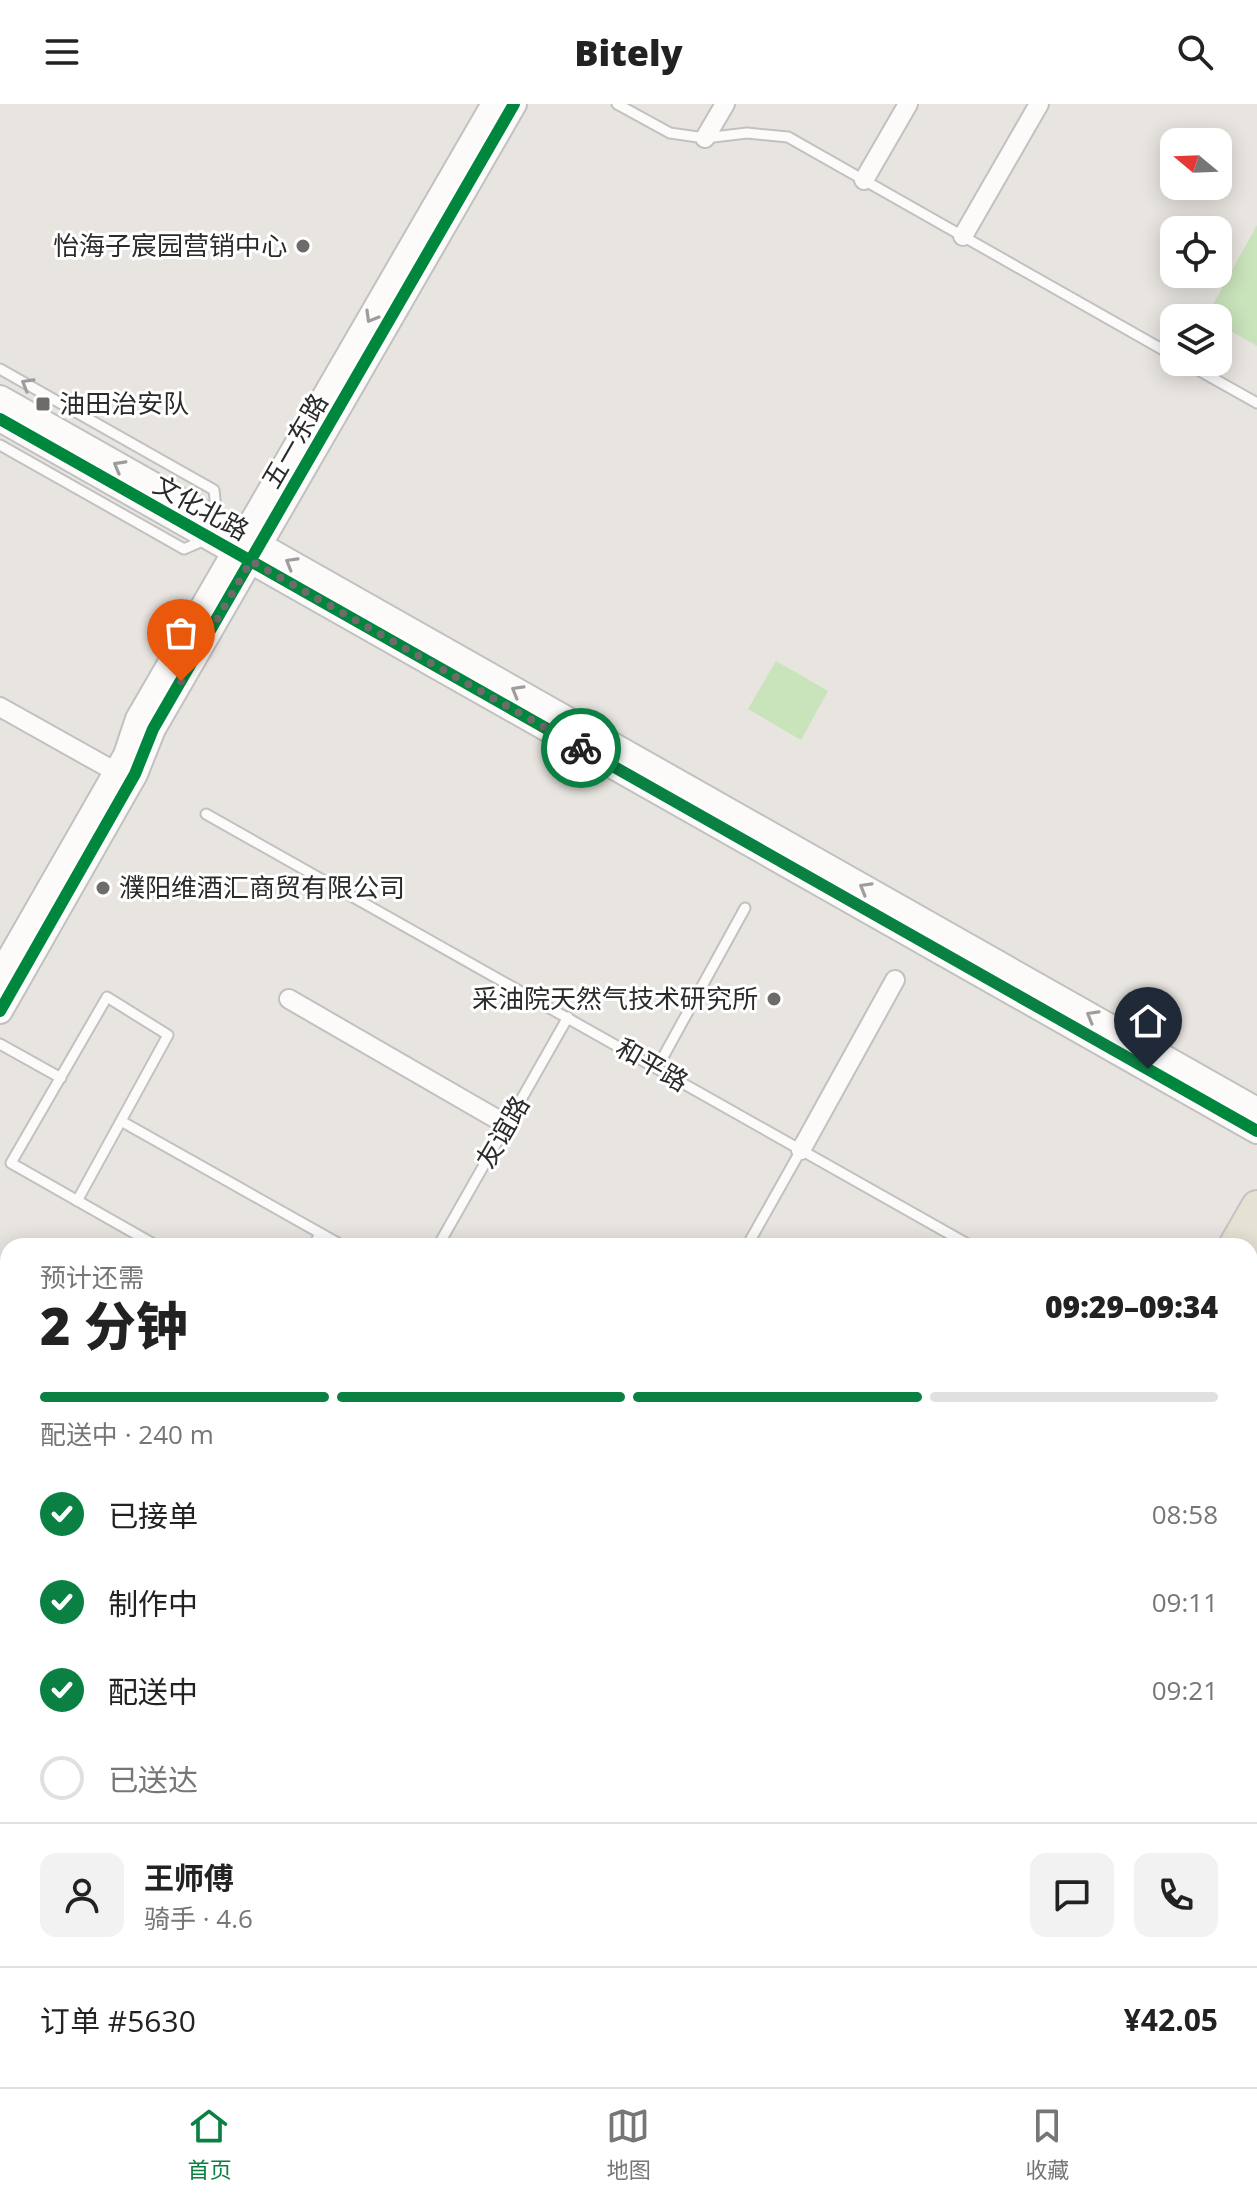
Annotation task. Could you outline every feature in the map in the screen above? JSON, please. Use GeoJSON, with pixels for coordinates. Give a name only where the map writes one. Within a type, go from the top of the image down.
{"type":"FeatureCollection","features":[{"type":"Feature","properties":{"kind":"main road"},"geometry":{"type":"LineString","coordinates":[[1239,1238],[1257,1206]]}},
{"type":"Feature","properties":{"kind":"street","name":"五一东路"},"geometry":{"type":"LineString","coordinates":[[0,1011],[135,774],[153,729],[248,549],[494,104]]}},
{"type":"Feature","properties":{"kind":"street","name":"五一东路"},"geometry":{"type":"LineString","coordinates":[[0,975],[126,755],[138,719],[248,549],[514,104]]}},
{"type":"Feature","properties":{"kind":"street"},"geometry":{"type":"LineString","coordinates":[[705,138],[725,104]]}},
{"type":"Feature","properties":{"kind":"street"},"geometry":{"type":"LineString","coordinates":[[864,180],[908,104]]}},
{"type":"Feature","properties":{"kind":"street"},"geometry":{"type":"LineString","coordinates":[[963,236],[1039,104]]}},
{"type":"Feature","properties":{"kind":"street","name":"文化北路"},"geometry":{"type":"LineString","coordinates":[[0,398],[213,530]]}},
{"type":"Feature","properties":{"kind":"street","name":"文化北路"},"geometry":{"type":"LineString","coordinates":[[0,419],[248,549],[1257,1110]]}},
{"type":"Feature","properties":{"kind":"street","name":"文化北路"},"geometry":{"type":"LineString","coordinates":[[248,549],[1257,1131]]}},
{"type":"Feature","properties":{"kind":"street"},"geometry":{"type":"LineString","coordinates":[[0,707],[116,772]]}},
{"type":"Feature","properties":{"kind":"street"},"geometry":{"type":"LineString","coordinates":[[801,1150],[895,980]]}},
{"type":"Feature","properties":{"kind":"street"},"geometry":{"type":"LineString","coordinates":[[289,999],[507,1125]]}},
{"type":"Feature","properties":{"kind":"lane"},"geometry":{"type":"LineString","coordinates":[[617,104],[670,133],[705,138],[747,133],[788,137],[1160,348]]}},
{"type":"Feature","properties":{"kind":"lane"},"geometry":{"type":"LineString","coordinates":[[0,369],[214,490],[213,530],[184,549],[0,445]]}},
{"type":"Feature","properties":{"kind":"lane"},"geometry":{"type":"LineString","coordinates":[[1209,376],[1257,403]]}},
{"type":"Feature","properties":{"kind":"lane","name":"和平路"},"geometry":{"type":"LineString","coordinates":[[206,814],[957,1238]]}},
{"type":"Feature","properties":{"kind":"lane"},"geometry":{"type":"LineString","coordinates":[[657,1068],[745,908]]}},
{"type":"Feature","properties":{"kind":"lane"},"geometry":{"type":"LineString","coordinates":[[77,1201],[168,1035],[107,997],[11,1163],[77,1201],[143,1238]]}},
{"type":"Feature","properties":{"kind":"lane","name":"友谊路"},"geometry":{"type":"LineString","coordinates":[[443,1238],[568,1017]]}},
{"type":"Feature","properties":{"kind":"lane"},"geometry":{"type":"LineString","coordinates":[[0,1044],[61,1078]]}},
{"type":"Feature","properties":{"kind":"lane"},"geometry":{"type":"LineString","coordinates":[[121,1121],[329,1238]]}},
{"type":"Feature","properties":{"kind":"lane"},"geometry":{"type":"LineString","coordinates":[[752,1238],[801,1150]]}},
{"type":"Feature","properties":{"kind":"lane"},"geometry":{"type":"LineString","coordinates":[[318,1238],[320,1233]]}},
{"type":"Feature","properties":{"kind":"green space"},"geometry":{"type":"Polygon","coordinates":[[[1257,225],[1257,346],[1232,332],[1232,304],[1213,304],[1222,288],[1232,288],[1232,270],[1257,225]]]}},
{"type":"Feature","properties":{"kind":"green space"},"geometry":{"type":"Polygon","coordinates":[[[776,661],[828,691],[801,740],[748,709],[776,661]]]}},
{"type":"Feature","properties":{"kind":"cycle path"},"geometry":{"type":"LineString","coordinates":[[0,1011],[135,774],[153,729],[514,104]]}},
{"type":"Feature","properties":{"kind":"cycle path"},"geometry":{"type":"LineString","coordinates":[[0,419],[1257,1131]]}},
{"type":"Feature","properties":{"kind":"way so far"},"geometry":{"type":"LineString","coordinates":[[181,681],[251,561],[581,748]]}},
{"type":"Feature","properties":{"kind":"place","name":"怡海子宸园营销中心"},"geometry":{"type":"Point","coordinates":[303,246]}},
{"type":"Feature","properties":{"kind":"place","name":"油田治安队"},"geometry":{"type":"Point","coordinates":[43,404]}},
{"type":"Feature","properties":{"kind":"place","name":"濮阳维酒汇商贸有限公司"},"geometry":{"type":"Point","coordinates":[103,888]}},
{"type":"Feature","properties":{"kind":"place","name":"采油院天然气技术研究所"},"geometry":{"type":"Point","coordinates":[774,999]}},
{"type":"Feature","properties":{"kind":"route"},"geometry":{"type":"LineString","coordinates":[[581,748],[1148,1069]]}}]}
